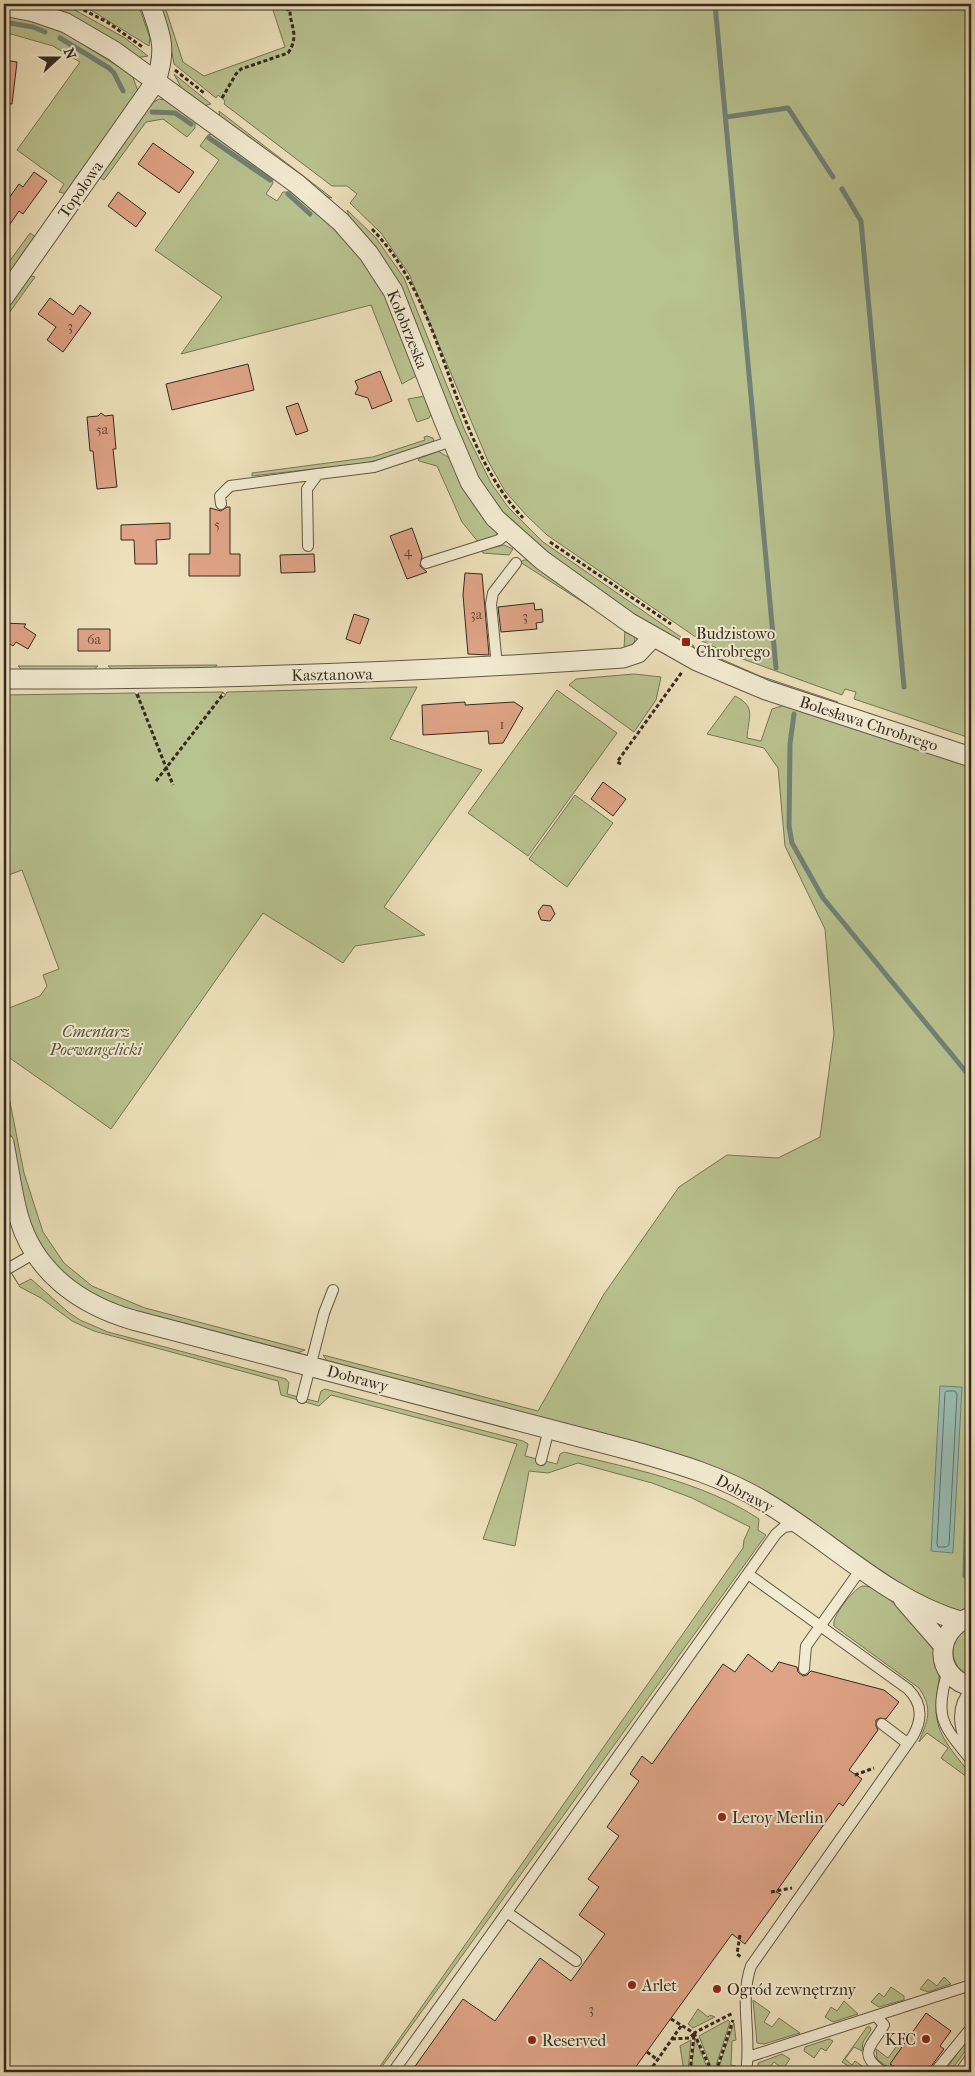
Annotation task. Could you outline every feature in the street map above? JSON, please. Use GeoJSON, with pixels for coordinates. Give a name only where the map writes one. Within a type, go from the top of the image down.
{"type":"FeatureCollection","features":[{"type":"Feature","properties":{"kind":"street","name":"Topolowa"},"geometry":{"type":"LineString","coordinates":[[4,297],[156,81],[163,61],[162,43],[150,4]]}},
{"type":"Feature","properties":{"kind":"street","name":"Kołobrzeska"},"geometry":{"type":"LineString","coordinates":[[4,6],[34,12],[66,23],[114,51],[298,184],[330,210],[365,249],[385,277],[400,305],[462,464],[481,499],[509,532],[574,584],[652,637],[697,662],[766,690]]}},
{"type":"Feature","properties":{"kind":"street","name":"Kasztanowa"},"geometry":{"type":"LineString","coordinates":[[4,679],[349,674],[623,658],[638,653],[652,637]]}},
{"type":"Feature","properties":{"kind":"street","name":"Bolesława Chrobrego"},"geometry":{"type":"LineString","coordinates":[[766,690],[971,757]]}},
{"type":"Feature","properties":{"kind":"street","name":"Dobrawy"},"geometry":{"type":"LineString","coordinates":[[4,1143],[19,1219],[35,1253],[61,1284],[78,1297],[114,1314],[311,1365],[709,1474],[766,1502],[898,1594],[966,1619]]}},
{"type":"Feature","properties":{"kind":"street","name":"Dobrawy"},"geometry":{"type":"LineString","coordinates":[[898,1594],[944,1645],[949,1631],[966,1619]]}},
{"type":"Feature","properties":{"kind":"street"},"geometry":{"type":"LineString","coordinates":[[944,1645],[943,1654],[948,1670],[959,1682],[971,1686]]}},
{"type":"Feature","properties":{"kind":"lane"},"geometry":{"type":"LineString","coordinates":[[221,504],[220,496],[230,486],[374,467],[408,457],[452,440]]}},
{"type":"Feature","properties":{"kind":"lane"},"geometry":{"type":"LineString","coordinates":[[308,546],[307,489],[318,474]]}},
{"type":"Feature","properties":{"kind":"lane"},"geometry":{"type":"LineString","coordinates":[[426,564],[500,540],[509,532]]}},
{"type":"Feature","properties":{"kind":"lane"},"geometry":{"type":"LineString","coordinates":[[497,666],[491,604],[493,593],[516,563]]}},
{"type":"Feature","properties":{"kind":"lane"},"geometry":{"type":"LineString","coordinates":[[9,1268],[35,1253]]}},
{"type":"Feature","properties":{"kind":"lane"},"geometry":{"type":"LineString","coordinates":[[302,1398],[324,1313],[334,1290]]}},
{"type":"Feature","properties":{"kind":"lane"},"geometry":{"type":"LineString","coordinates":[[541,1460],[549,1429]]}},
{"type":"Feature","properties":{"kind":"lane","name":"Dobrawy"},"geometry":{"type":"LineString","coordinates":[[393,2072],[779,1531],[791,1525],[799,1526]]}},
{"type":"Feature","properties":{"kind":"lane"},"geometry":{"type":"LineString","coordinates":[[804,1669],[806,1646],[861,1569]]}},
{"type":"Feature","properties":{"kind":"lane"},"geometry":{"type":"LineString","coordinates":[[746,2072],[748,2057],[747,1988],[749,1972],[756,1957],[907,1743],[920,1720],[919,1706],[913,1694],[748,1574]]}},
{"type":"Feature","properties":{"kind":"lane"},"geometry":{"type":"LineString","coordinates":[[948,1670],[942,1695],[943,1722],[950,1735],[971,1760]]}},
{"type":"Feature","properties":{"kind":"lane"},"geometry":{"type":"LineString","coordinates":[[971,1690],[963,1701],[959,1720],[971,1760]]}},
{"type":"Feature","properties":{"kind":"lane"},"geometry":{"type":"LineString","coordinates":[[882,1724],[907,1743]]}},
{"type":"Feature","properties":{"kind":"lane"},"geometry":{"type":"LineString","coordinates":[[508,1913],[576,1961]]}},
{"type":"Feature","properties":{"kind":"lane"},"geometry":{"type":"LineString","coordinates":[[748,2057],[971,1986]]}},
{"type":"Feature","properties":{"kind":"lane"},"geometry":{"type":"LineString","coordinates":[[876,2016],[884,2024],[870,2043],[868,2056],[874,2065],[883,2072]]}},
{"type":"Feature","properties":{"kind":"lane"},"geometry":{"type":"LineString","coordinates":[[935,2072],[971,2028]]}},
{"type":"Feature","properties":{"kind":"lane"},"geometry":{"type":"LineString","coordinates":[[960,2072],[971,2057]]}},
{"type":"Feature","properties":{"kind":"path"},"geometry":{"type":"LineString","coordinates":[[222,98],[241,69],[288,53],[294,37],[294,26],[285,4]]}},
{"type":"Feature","properties":{"kind":"path"},"geometry":{"type":"LineString","coordinates":[[289,12],[291,4]]}},
{"type":"Feature","properties":{"kind":"path"},"geometry":{"type":"LineString","coordinates":[[620,764],[617,762],[684,670]]}},
{"type":"Feature","properties":{"kind":"path"},"geometry":{"type":"LineString","coordinates":[[135,689],[173,785]]}},
{"type":"Feature","properties":{"kind":"path"},"geometry":{"type":"LineString","coordinates":[[156,782],[227,689]]}},
{"type":"Feature","properties":{"kind":"path"},"geometry":{"type":"LineString","coordinates":[[771,1892],[790,1887],[800,1894]]}},
{"type":"Feature","properties":{"kind":"path"},"geometry":{"type":"LineString","coordinates":[[740,1935],[737,1954],[742,1959]]}},
{"type":"Feature","properties":{"kind":"path"},"geometry":{"type":"LineString","coordinates":[[672,2040],[688,2038],[735,2012],[716,2072]]}},
{"type":"Feature","properties":{"kind":"path"},"geometry":{"type":"LineString","coordinates":[[671,2018],[694,2033],[712,2072]]}},
{"type":"Feature","properties":{"kind":"path"},"geometry":{"type":"LineString","coordinates":[[649,2072],[681,2026]]}},
{"type":"Feature","properties":{"kind":"path"},"geometry":{"type":"LineString","coordinates":[[690,2072],[694,2033]]}},
{"type":"Feature","properties":{"kind":"path"},"geometry":{"type":"LineString","coordinates":[[647,2052],[658,2060]]}},
{"type":"Feature","properties":{"kind":"green space"},"geometry":{"type":"Polygon","coordinates":[[[32,4],[64,4],[125,38],[148,56],[136,58],[32,4]]]}},
{"type":"Feature","properties":{"kind":"green space"},"geometry":{"type":"Polygon","coordinates":[[[81,4],[138,4],[150,38],[149,46],[81,4]]]}},
{"type":"Feature","properties":{"kind":"green space"},"geometry":{"type":"Polygon","coordinates":[[[157,4],[164,4],[183,62],[204,76],[285,47],[271,4],[971,4],[971,688],[966,702],[967,737],[854,699],[856,692],[845,689],[842,695],[729,654],[700,640],[547,535],[505,491],[488,461],[409,274],[381,233],[350,203],[357,194],[347,186],[332,186],[224,104],[225,101],[218,95],[216,98],[174,64],[171,47],[157,4]]]}},
{"type":"Feature","properties":{"kind":"green space"},"geometry":{"type":"Polygon","coordinates":[[[4,14],[58,29],[132,75],[138,91],[67,194],[59,192],[64,184],[17,150],[80,62],[53,46],[4,32],[4,14]]]}},
{"type":"Feature","properties":{"kind":"green space"},"geometry":{"type":"Polygon","coordinates":[[[174,74],[211,104],[203,106],[183,91],[174,74]]]}},
{"type":"Feature","properties":{"kind":"green space"},"geometry":{"type":"Polygon","coordinates":[[[159,99],[166,100],[195,121],[195,128],[187,137],[163,119],[146,122],[104,180],[98,176],[152,103],[159,99]]]}},
{"type":"Feature","properties":{"kind":"green space"},"geometry":{"type":"Polygon","coordinates":[[[219,111],[332,198],[324,196],[220,118],[219,111]]]}},
{"type":"Feature","properties":{"kind":"green space"},"geometry":{"type":"Polygon","coordinates":[[[213,134],[272,175],[273,183],[266,194],[277,201],[283,192],[295,192],[350,243],[379,281],[418,375],[402,384],[371,305],[181,354],[222,297],[155,250],[219,160],[200,146],[208,135],[213,134]]]}},
{"type":"Feature","properties":{"kind":"green space"},"geometry":{"type":"Polygon","coordinates":[[[347,210],[376,238],[404,278],[465,431],[491,483],[508,507],[543,542],[694,646],[692,650],[657,631],[548,555],[502,513],[477,478],[453,421],[408,302],[393,274],[350,220],[347,210]]]}},
{"type":"Feature","properties":{"kind":"green space"},"geometry":{"type":"Polygon","coordinates":[[[30,233],[37,238],[4,282],[4,262],[9,262],[30,233]]]}},
{"type":"Feature","properties":{"kind":"green space"},"geometry":{"type":"Polygon","coordinates":[[[29,275],[35,277],[4,320],[4,311],[29,275]]]}},
{"type":"Feature","properties":{"kind":"green space"},"geometry":{"type":"Polygon","coordinates":[[[425,396],[432,413],[429,418],[417,422],[408,399],[425,396]]]}},
{"type":"Feature","properties":{"kind":"green space"},"geometry":{"type":"Polygon","coordinates":[[[424,437],[433,438],[434,442],[391,457],[365,463],[252,476],[252,473],[373,457],[425,440],[424,437]]]}},
{"type":"Feature","properties":{"kind":"green space"},"geometry":{"type":"Polygon","coordinates":[[[438,451],[451,459],[482,515],[497,533],[496,536],[479,543],[462,522],[437,466],[419,461],[418,459],[438,451]]]}},
{"type":"Feature","properties":{"kind":"green space"},"geometry":{"type":"Polygon","coordinates":[[[504,545],[513,549],[509,555],[483,553],[482,550],[504,545]]]}},
{"type":"Feature","properties":{"kind":"green space"},"geometry":{"type":"Polygon","coordinates":[[[529,560],[630,632],[635,638],[634,645],[624,649],[625,629],[520,562],[529,560]]]}},
{"type":"Feature","properties":{"kind":"green space"},"geometry":{"type":"Polygon","coordinates":[[[703,651],[760,676],[838,702],[836,704],[769,683],[701,655],[703,651]]]}},
{"type":"Feature","properties":{"kind":"green space"},"geometry":{"type":"Polygon","coordinates":[[[217,665],[214,669],[113,670],[108,666],[217,665]]]}},
{"type":"Feature","properties":{"kind":"green space"},"geometry":{"type":"Polygon","coordinates":[[[18,666],[98,666],[93,670],[23,671],[18,666]]]}},
{"type":"Feature","properties":{"kind":"green space"},"geometry":{"type":"Polygon","coordinates":[[[634,674],[661,677],[656,700],[634,732],[569,685],[576,679],[634,674]]]}},
{"type":"Feature","properties":{"kind":"green space","name":"Cmentarz Poewangelicki"},"geometry":{"type":"Polygon","coordinates":[[[417,687],[390,739],[482,770],[384,907],[425,935],[355,946],[343,963],[263,913],[111,1129],[4,1054],[4,1010],[40,996],[47,986],[43,975],[59,969],[22,870],[6,876],[4,869],[4,695],[135,693],[137,698],[140,697],[138,693],[223,692],[220,697],[224,697],[227,692],[417,687]]]}},
{"type":"Feature","properties":{"kind":"green space"},"geometry":{"type":"Polygon","coordinates":[[[557,690],[617,733],[528,856],[468,813],[557,690]]]}},
{"type":"Feature","properties":{"kind":"green space"},"geometry":{"type":"Polygon","coordinates":[[[735,696],[742,700],[749,709],[747,738],[761,741],[772,709],[788,704],[971,764],[971,1610],[949,1611],[896,1583],[788,1505],[769,1494],[328,1362],[323,1355],[538,1411],[604,1294],[679,1187],[727,1155],[778,1158],[820,1137],[834,1034],[825,929],[785,846],[778,768],[764,748],[707,734],[735,696]]]}},
{"type":"Feature","properties":{"kind":"green space"},"geometry":{"type":"Polygon","coordinates":[[[575,795],[613,823],[567,887],[529,859],[575,795]]]}},
{"type":"Feature","properties":{"kind":"green space"},"geometry":{"type":"Polygon","coordinates":[[[4,1072],[24,1173],[43,1232],[64,1263],[92,1286],[145,1308],[305,1350],[295,1354],[119,1307],[83,1290],[52,1262],[34,1233],[22,1198],[4,1105],[4,1072]]]}},
{"type":"Feature","properties":{"kind":"green space"},"geometry":{"type":"Polygon","coordinates":[[[4,1261],[19,1285],[31,1279],[68,1312],[80,1320],[108,1332],[286,1379],[289,1383],[287,1394],[318,1402],[321,1391],[325,1389],[523,1441],[528,1444],[525,1456],[557,1464],[560,1454],[564,1452],[639,1470],[689,1485],[737,1506],[759,1519],[758,1530],[766,1535],[378,2072],[376,2072],[743,1548],[744,1540],[750,1527],[692,1498],[652,1483],[578,1463],[548,1473],[529,1471],[515,1546],[483,1539],[517,1444],[331,1395],[319,1406],[281,1395],[278,1381],[94,1331],[72,1321],[41,1298],[20,1287],[4,1261]]]}},
{"type":"Feature","properties":{"kind":"green space"},"geometry":{"type":"Polygon","coordinates":[[[862,1586],[877,1590],[909,1616],[926,1634],[936,1655],[939,1667],[936,1707],[940,1731],[948,1745],[971,1775],[971,1780],[941,1758],[948,1748],[927,1733],[919,1742],[928,1715],[928,1709],[919,1688],[834,1626],[836,1617],[844,1604],[862,1586]]]}},
{"type":"Feature","properties":{"kind":"green space"},"geometry":{"type":"Polygon","coordinates":[[[971,1627],[971,1676],[963,1672],[958,1666],[953,1652],[954,1644],[958,1637],[963,1631],[971,1627]]]}},
{"type":"Feature","properties":{"kind":"green space"},"geometry":{"type":"Polygon","coordinates":[[[944,1977],[951,1984],[928,1992],[920,1989],[928,1979],[937,1986],[944,1977]]]}},
{"type":"Feature","properties":{"kind":"green space"},"geometry":{"type":"Polygon","coordinates":[[[891,1987],[904,1996],[904,2000],[879,2007],[871,2002],[879,1993],[884,1997],[891,1987]]]}},
{"type":"Feature","properties":{"kind":"green space"},"geometry":{"type":"Polygon","coordinates":[[[753,2000],[770,2012],[764,2022],[772,2027],[779,2018],[800,2033],[764,2044],[757,2043],[753,2000]]]}},
{"type":"Feature","properties":{"kind":"green space"},"geometry":{"type":"Polygon","coordinates":[[[844,2001],[858,2014],[833,2022],[825,2017],[831,2007],[837,2011],[844,2001]]]}},
{"type":"Feature","properties":{"kind":"green space"},"geometry":{"type":"Polygon","coordinates":[[[698,2009],[708,2017],[710,2015],[715,2017],[693,2028],[688,2024],[698,2009]]]}},
{"type":"Feature","properties":{"kind":"green space"},"geometry":{"type":"Polygon","coordinates":[[[728,2020],[730,2022],[715,2069],[712,2069],[699,2036],[728,2020]]]}},
{"type":"Feature","properties":{"kind":"green space"},"geometry":{"type":"Polygon","coordinates":[[[734,2023],[736,2040],[732,2041],[731,2065],[736,2066],[735,2072],[717,2072],[734,2023]]]}},
{"type":"Feature","properties":{"kind":"green space"},"geometry":{"type":"Polygon","coordinates":[[[867,2027],[870,2027],[871,2030],[863,2042],[862,2051],[854,2047],[845,2059],[852,2065],[855,2061],[862,2066],[858,2072],[842,2062],[867,2027]]]}},
{"type":"Feature","properties":{"kind":"green space"},"geometry":{"type":"Polygon","coordinates":[[[907,2032],[911,2035],[891,2063],[903,2072],[894,2072],[877,2059],[876,2049],[888,2058],[907,2032]]]}},
{"type":"Feature","properties":{"kind":"green space"},"geometry":{"type":"Polygon","coordinates":[[[971,2034],[971,2043],[950,2072],[944,2072],[971,2034]]]}},
{"type":"Feature","properties":{"kind":"green space"},"geometry":{"type":"Polygon","coordinates":[[[695,2038],[709,2072],[691,2072],[695,2038]]]}},
{"type":"Feature","properties":{"kind":"green space"},"geometry":{"type":"Polygon","coordinates":[[[829,2039],[833,2041],[826,2051],[821,2048],[814,2058],[804,2051],[805,2047],[829,2039]]]}},
{"type":"Feature","properties":{"kind":"green space"},"geometry":{"type":"Polygon","coordinates":[[[691,2040],[688,2072],[684,2072],[680,2046],[691,2040]]]}},
{"type":"Feature","properties":{"kind":"green space"},"geometry":{"type":"Polygon","coordinates":[[[782,2054],[790,2059],[783,2069],[774,2062],[766,2072],[758,2066],[758,2063],[782,2054]]]}},
{"type":"Feature","properties":{"kind":"water"},"geometry":{"type":"Polygon","coordinates":[[[940,1386],[962,1387],[953,1553],[931,1551],[940,1386]]]}},
{"type":"Feature","properties":{"kind":"building"},"geometry":{"type":"Polygon","coordinates":[[[4,60],[17,62],[12,104],[4,103],[4,60]]]}},
{"type":"Feature","properties":{"kind":"building"},"geometry":{"type":"Polygon","coordinates":[[[153,143],[194,172],[179,193],[138,164],[153,143]]]}},
{"type":"Feature","properties":{"kind":"building"},"geometry":{"type":"Polygon","coordinates":[[[34,172],[47,181],[23,214],[19,211],[4,233],[4,205],[19,184],[23,187],[34,172]]]}},
{"type":"Feature","properties":{"kind":"building"},"geometry":{"type":"Polygon","coordinates":[[[118,192],[146,213],[136,227],[108,206],[118,192]]]}},
{"type":"Feature","properties":{"kind":"building"},"geometry":{"type":"Polygon","coordinates":[[[50,298],[73,315],[80,305],[91,313],[63,352],[47,340],[56,327],[38,314],[50,298]]]}},
{"type":"Feature","properties":{"kind":"building"},"geometry":{"type":"Polygon","coordinates":[[[248,364],[254,390],[172,410],[166,384],[248,364]]]}},
{"type":"Feature","properties":{"kind":"building"},"geometry":{"type":"Polygon","coordinates":[[[380,371],[392,401],[372,409],[368,398],[355,394],[358,388],[355,381],[380,371]]]}},
{"type":"Feature","properties":{"kind":"building"},"geometry":{"type":"Polygon","coordinates":[[[298,403],[308,431],[296,435],[286,407],[298,403]]]}},
{"type":"Feature","properties":{"kind":"building"},"geometry":{"type":"Polygon","coordinates":[[[101,413],[105,416],[113,415],[116,449],[113,449],[117,487],[97,489],[93,451],[90,451],[87,417],[98,416],[101,413]]]}},
{"type":"Feature","properties":{"kind":"building"},"geometry":{"type":"Polygon","coordinates":[[[230,507],[230,554],[240,554],[240,576],[189,576],[189,554],[210,554],[210,508],[221,511],[230,507]]]}},
{"type":"Feature","properties":{"kind":"building"},"geometry":{"type":"Polygon","coordinates":[[[170,523],[170,539],[156,540],[157,564],[135,564],[134,540],[121,540],[121,525],[170,523]]]}},
{"type":"Feature","properties":{"kind":"building"},"geometry":{"type":"Polygon","coordinates":[[[412,528],[422,556],[420,566],[427,572],[407,579],[390,536],[412,528]]]}},
{"type":"Feature","properties":{"kind":"building"},"geometry":{"type":"Polygon","coordinates":[[[314,554],[315,572],[281,573],[280,555],[314,554]]]}},
{"type":"Feature","properties":{"kind":"building"},"geometry":{"type":"Polygon","coordinates":[[[465,573],[482,574],[489,655],[468,654],[463,595],[465,573]]]}},
{"type":"Feature","properties":{"kind":"building"},"geometry":{"type":"Polygon","coordinates":[[[534,603],[535,610],[542,609],[543,622],[536,623],[537,629],[501,632],[498,607],[534,603]]]}},
{"type":"Feature","properties":{"kind":"building"},"geometry":{"type":"Polygon","coordinates":[[[354,614],[369,619],[360,644],[346,639],[354,614]]]}},
{"type":"Feature","properties":{"kind":"building"},"geometry":{"type":"Polygon","coordinates":[[[4,623],[26,624],[24,627],[36,635],[28,649],[16,642],[13,646],[4,640],[4,623]]]}},
{"type":"Feature","properties":{"kind":"building"},"geometry":{"type":"Polygon","coordinates":[[[78,629],[110,629],[110,651],[78,651],[78,629]]]}},
{"type":"Feature","properties":{"kind":"building"},"geometry":{"type":"Polygon","coordinates":[[[465,702],[465,705],[514,702],[523,708],[503,743],[489,744],[488,731],[423,735],[422,705],[465,702]]]}},
{"type":"Feature","properties":{"kind":"building"},"geometry":{"type":"Polygon","coordinates":[[[603,782],[626,799],[613,816],[591,799],[603,782]]]}},
{"type":"Feature","properties":{"kind":"building"},"geometry":{"type":"Polygon","coordinates":[[[543,905],[551,906],[555,914],[550,921],[541,920],[538,912],[543,905]]]}},
{"type":"Feature","properties":{"kind":"building","name":"Leroy Merlin"},"geometry":{"type":"Polygon","coordinates":[[[748,1654],[772,1672],[779,1662],[797,1667],[798,1672],[803,1676],[811,1671],[884,1690],[899,1702],[886,1719],[880,1718],[876,1720],[878,1730],[849,1770],[862,1779],[843,1806],[839,1803],[776,1892],[781,1894],[745,1944],[732,1934],[632,2072],[411,2072],[463,1999],[495,2021],[540,1958],[571,1981],[605,1934],[579,1915],[599,1887],[588,1879],[619,1836],[607,1827],[639,1781],[630,1774],[642,1756],[652,1764],[723,1664],[735,1672],[748,1654]]]}},
{"type":"Feature","properties":{"kind":"building","name":"KFC"},"geometry":{"type":"Polygon","coordinates":[[[926,2013],[951,2031],[940,2046],[944,2049],[927,2072],[903,2072],[890,2064],[926,2013]]]}},
{"type":"Feature","properties":{"kind":"waterway"},"geometry":{"type":"LineString","coordinates":[[715,4],[776,668]]}},
{"type":"Feature","properties":{"kind":"waterway"},"geometry":{"type":"LineString","coordinates":[[4,22],[33,27],[45,32]]}},
{"type":"Feature","properties":{"kind":"waterway"},"geometry":{"type":"LineString","coordinates":[[60,38],[109,68],[114,73],[123,91]]}},
{"type":"Feature","properties":{"kind":"waterway"},"geometry":{"type":"LineString","coordinates":[[726,117],[788,108],[833,177]]}},
{"type":"Feature","properties":{"kind":"waterway"},"geometry":{"type":"LineString","coordinates":[[152,112],[175,113],[191,124]]}},
{"type":"Feature","properties":{"kind":"waterway"},"geometry":{"type":"LineString","coordinates":[[209,138],[270,180]]}},
{"type":"Feature","properties":{"kind":"waterway"},"geometry":{"type":"LineString","coordinates":[[842,189],[861,221],[904,687]]}},
{"type":"Feature","properties":{"kind":"waterway"},"geometry":{"type":"LineString","coordinates":[[288,194],[310,214]]}},
{"type":"Feature","properties":{"kind":"waterway"},"geometry":{"type":"LineString","coordinates":[[794,714],[790,744],[789,826],[792,843],[823,898],[971,1078]]}},
{"type":"Feature","properties":{"kind":"waterway"},"geometry":{"type":"LineString","coordinates":[[965,1576],[969,1416],[971,1407]]}},
{"type":"Feature","properties":{"kind":"place","name":"Budzistowo Chrobrego"},"geometry":{"type":"Point","coordinates":[686,642]}},
{"type":"Feature","properties":{"kind":"place","name":"Leroy Merlin"},"geometry":{"type":"Point","coordinates":[722,1817]}},
{"type":"Feature","properties":{"kind":"place","name":"Arlet"},"geometry":{"type":"Point","coordinates":[632,1985]}},
{"type":"Feature","properties":{"kind":"place","name":"Ogród zewnętrzny"},"geometry":{"type":"Point","coordinates":[717,1989]}},
{"type":"Feature","properties":{"kind":"place","name":"KFC"},"geometry":{"type":"Point","coordinates":[926,2039]}},
{"type":"Feature","properties":{"kind":"place","name":"Reserved"},"geometry":{"type":"Point","coordinates":[532,2040]}}]}
